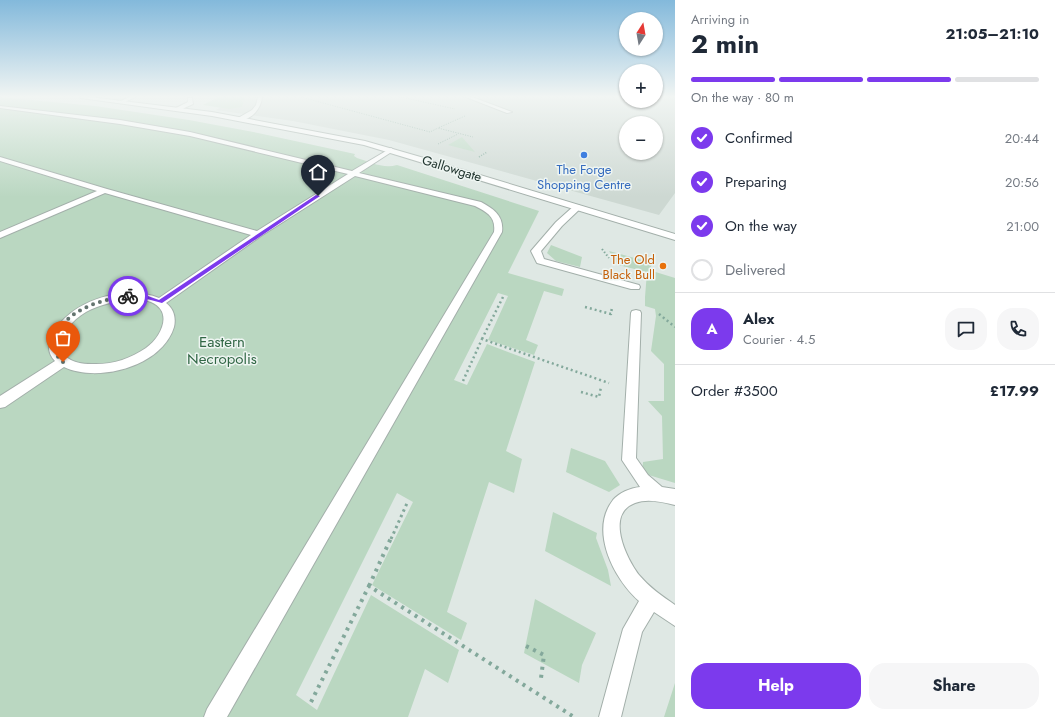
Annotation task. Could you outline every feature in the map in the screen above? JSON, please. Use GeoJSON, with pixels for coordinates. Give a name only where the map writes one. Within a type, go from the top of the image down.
{"type":"FeatureCollection","features":[{"type":"Feature","properties":{"kind":"street"},"geometry":{"type":"LineString","coordinates":[[169,130],[190,134],[478,204],[492,212],[500,225],[215,717]]}},
{"type":"Feature","properties":{"kind":"street","name":"Gallowgate"},"geometry":{"type":"LineString","coordinates":[[303,130],[391,150],[675,237]]}},
{"type":"Feature","properties":{"kind":"street"},"geometry":{"type":"LineString","coordinates":[[160,302],[258,234],[391,150]]}},
{"type":"Feature","properties":{"kind":"street"},"geometry":{"type":"LineString","coordinates":[[0,159],[104,191],[258,234]]}},
{"type":"Feature","properties":{"kind":"street"},"geometry":{"type":"LineString","coordinates":[[0,235],[104,191]]}},
{"type":"Feature","properties":{"kind":"street"},"geometry":{"type":"LineString","coordinates":[[578,207],[559,224],[536,251],[540,261],[635,287]]}},
{"type":"Feature","properties":{"kind":"street"},"geometry":{"type":"LineString","coordinates":[[133,296],[148,297],[160,302],[168,310],[170,321],[167,333],[156,346],[140,357],[119,365],[98,369],[78,368],[63,362],[55,353],[54,342],[59,330],[69,319],[83,309],[99,302],[133,296]]}},
{"type":"Feature","properties":{"kind":"street"},"geometry":{"type":"LineString","coordinates":[[636,313],[629,460],[643,480],[657,493]]}},
{"type":"Feature","properties":{"kind":"street"},"geometry":{"type":"LineString","coordinates":[[0,403],[63,362]]}},
{"type":"Feature","properties":{"kind":"street"},"geometry":{"type":"LineString","coordinates":[[675,497],[657,493],[637,494],[622,501],[612,513],[610,532],[616,553],[630,577],[651,599],[675,616]]}},
{"type":"Feature","properties":{"kind":"street"},"geometry":{"type":"LineString","coordinates":[[610,717],[633,629],[651,599]]}},
{"type":"Feature","properties":{"kind":"path"},"geometry":{"type":"LineString","coordinates":[[448,130],[473,137]]}},
{"type":"Feature","properties":{"kind":"path"},"geometry":{"type":"LineString","coordinates":[[463,381],[504,295]]}},
{"type":"Feature","properties":{"kind":"path"},"geometry":{"type":"LineString","coordinates":[[585,307],[611,314],[612,307]]}},
{"type":"Feature","properties":{"kind":"path"},"geometry":{"type":"LineString","coordinates":[[482,339],[632,391]]}},
{"type":"Feature","properties":{"kind":"path"},"geometry":{"type":"LineString","coordinates":[[581,392],[599,397],[601,387]]}},
{"type":"Feature","properties":{"kind":"path"},"geometry":{"type":"LineString","coordinates":[[311,702],[369,586],[408,501]]}},
{"type":"Feature","properties":{"kind":"path"},"geometry":{"type":"LineString","coordinates":[[369,586],[574,717]]}},
{"type":"Feature","properties":{"kind":"path"},"geometry":{"type":"LineString","coordinates":[[526,646],[544,655],[541,678]]}},
{"type":"Feature","properties":{"kind":"shaded area","name":"The Forge Shopping Centre"},"geometry":{"type":"Polygon","coordinates":[[[341,130],[619,130],[619,160],[663,160],[663,130],[675,130],[675,193],[659,215],[389,140],[341,130]]]}},
{"type":"Feature","properties":{"kind":"green space","name":"Eastern Necropolis"},"geometry":{"type":"Polygon","coordinates":[[[0,130],[245,130],[355,154],[354,156],[357,158],[377,164],[387,166],[397,165],[539,211],[508,273],[564,289],[562,296],[544,291],[526,340],[538,345],[534,355],[488,340],[508,296],[498,293],[454,380],[467,385],[487,344],[535,362],[506,451],[522,459],[514,493],[489,482],[447,612],[467,623],[461,640],[372,585],[413,502],[397,493],[296,695],[317,710],[371,595],[459,650],[448,683],[425,669],[408,717],[0,717],[0,130]]]}},
{"type":"Feature","properties":{"kind":"green space"},"geometry":{"type":"Polygon","coordinates":[[[462,137],[475,152],[448,145],[462,137]]]}},
{"type":"Feature","properties":{"kind":"green space"},"geometry":{"type":"Polygon","coordinates":[[[551,245],[582,257],[580,267],[556,261],[547,253],[551,245]]]}},
{"type":"Feature","properties":{"kind":"green space"},"geometry":{"type":"Polygon","coordinates":[[[609,251],[653,263],[649,270],[675,278],[675,483],[642,473],[643,462],[663,459],[662,416],[648,401],[664,401],[664,364],[651,351],[656,316],[655,309],[645,306],[647,272],[618,265],[609,251]]]}},
{"type":"Feature","properties":{"kind":"green space"},"geometry":{"type":"Polygon","coordinates":[[[571,448],[605,461],[620,485],[609,492],[566,472],[571,448]]]}},
{"type":"Feature","properties":{"kind":"green space"},"geometry":{"type":"Polygon","coordinates":[[[553,512],[597,533],[596,538],[608,570],[611,586],[545,551],[553,512]]]}},
{"type":"Feature","properties":{"kind":"green space"},"geometry":{"type":"Polygon","coordinates":[[[535,599],[596,633],[582,665],[579,683],[524,653],[535,599]]]}},
{"type":"Feature","properties":{"kind":"green space"},"geometry":{"type":"Polygon","coordinates":[[[675,683],[675,717],[664,717],[675,683]]]}},
{"type":"Feature","properties":{"kind":"way so far"},"geometry":{"type":"LineString","coordinates":[[63,362],[55,353],[54,342],[59,330],[69,319],[83,309],[99,302],[128,296]]}},
{"type":"Feature","properties":{"kind":"place","name":"The Forge Shopping Centre"},"geometry":{"type":"Point","coordinates":[584,155]}},
{"type":"Feature","properties":{"kind":"place","name":"The Old Black Bull"},"geometry":{"type":"Point","coordinates":[663,266]}},
{"type":"Feature","properties":{"kind":"route"},"geometry":{"type":"LineString","coordinates":[[128,296],[148,297],[160,302],[258,234],[318,196]]}}]}
